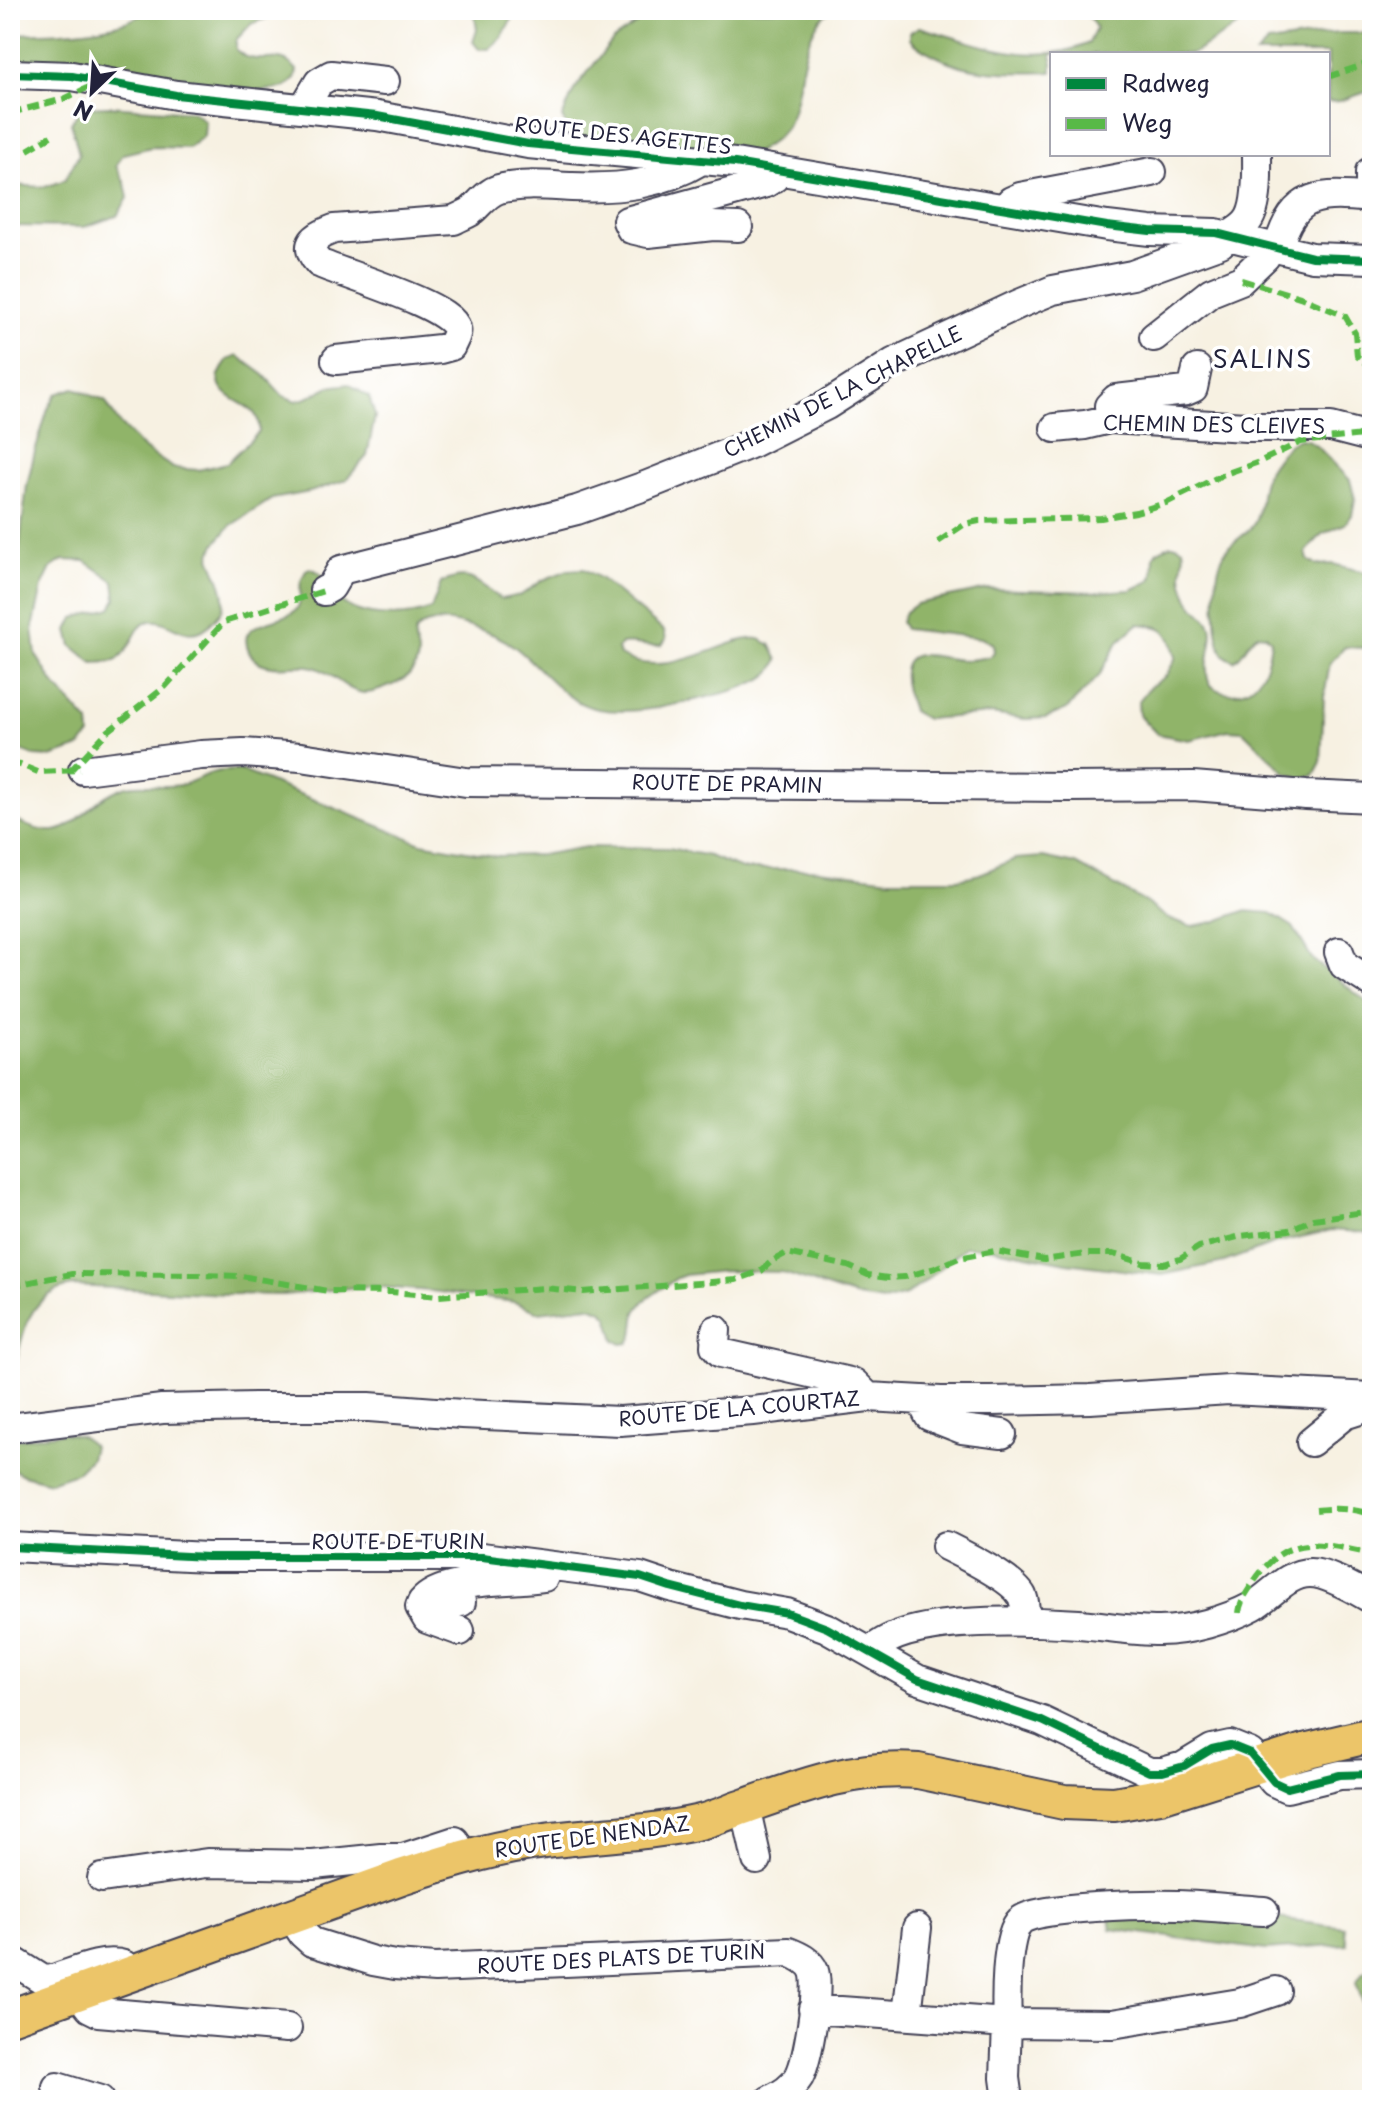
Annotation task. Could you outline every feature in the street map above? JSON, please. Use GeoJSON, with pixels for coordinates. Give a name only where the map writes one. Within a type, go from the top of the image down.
{"type":"FeatureCollection","features":[{"type":"Feature","properties":{"kind":"main road","name":"ROUTE DE NENDAZ"},"geometry":{"type":"LineString","coordinates":[[10,2017],[463,1857],[531,1843],[650,1831],[703,1821],[822,1779],[898,1769],[937,1774],[1064,1802],[1114,1804],[1160,1796],[1317,1747],[1372,1735]]}},
{"type":"Feature","properties":{"kind":"street","name":"ROUTE DES AGETTES"},"geometry":{"type":"LineString","coordinates":[[10,74],[72,76],[176,95],[304,107],[384,100],[528,144],[703,160],[1130,229],[1228,235],[1312,257],[1372,259]]}},
{"type":"Feature","properties":{"kind":"street"},"geometry":{"type":"LineString","coordinates":[[1228,235],[1247,223],[1252,213],[1257,156]]}},
{"type":"Feature","properties":{"kind":"street"},"geometry":{"type":"LineString","coordinates":[[336,360],[451,346],[456,337],[456,327],[449,317],[424,304],[319,263],[310,248],[320,234],[334,229],[454,220],[501,188],[616,187],[645,183],[668,177],[703,160]]}},
{"type":"Feature","properties":{"kind":"street"},"geometry":{"type":"LineString","coordinates":[[738,227],[713,226],[648,233],[631,229],[627,221],[766,183],[778,171]]}},
{"type":"Feature","properties":{"kind":"street"},"geometry":{"type":"LineString","coordinates":[[1007,209],[1009,203],[1020,197],[1152,172]]}},
{"type":"Feature","properties":{"kind":"street"},"geometry":{"type":"LineString","coordinates":[[1154,337],[1211,292],[1241,280],[1274,247],[1294,211],[1308,202],[1367,183]]}},
{"type":"Feature","properties":{"kind":"street","name":"CHEMIN DE LA CHAPELLE"},"geometry":{"type":"LineString","coordinates":[[324,591],[331,587],[341,570],[577,510],[748,445],[827,405],[893,363],[1019,304],[1053,290],[1132,275],[1157,267],[1221,243],[1228,235]]}},
{"type":"Feature","properties":{"kind":"street"},"geometry":{"type":"LineString","coordinates":[[1110,419],[1109,406],[1116,399],[1193,388],[1197,369]]}},
{"type":"Feature","properties":{"kind":"street","name":"CHEMIN DES CLEIVES"},"geometry":{"type":"LineString","coordinates":[[1055,428],[1110,419],[1246,427],[1331,427],[1362,435],[1372,434]]}},
{"type":"Feature","properties":{"kind":"street","name":"ROUTE DE PRAMIN"},"geometry":{"type":"LineString","coordinates":[[83,770],[201,755],[243,753],[301,757],[466,782],[1193,786],[1372,798]]}},
{"type":"Feature","properties":{"kind":"street"},"geometry":{"type":"LineString","coordinates":[[1339,952],[1344,965],[1372,983]]}},
{"type":"Feature","properties":{"kind":"street"},"geometry":{"type":"LineString","coordinates":[[716,1330],[715,1346],[721,1353],[854,1383],[868,1397]]}},
{"type":"Feature","properties":{"kind":"street","name":"ROUTE DE LA COURTAZ"},"geometry":{"type":"LineString","coordinates":[[10,1428],[162,1409],[369,1407],[462,1414],[645,1420],[868,1397],[990,1401],[1090,1399],[1229,1390],[1372,1397]]}},
{"type":"Feature","properties":{"kind":"street"},"geometry":{"type":"LineString","coordinates":[[921,1400],[929,1416],[962,1429],[1002,1434]]}},
{"type":"Feature","properties":{"kind":"street"},"geometry":{"type":"LineString","coordinates":[[1311,1442],[1344,1415],[1372,1406]]}},
{"type":"Feature","properties":{"kind":"street"},"geometry":{"type":"LineString","coordinates":[[946,1546],[983,1564],[1022,1595],[1024,1622]]}},
{"type":"Feature","properties":{"kind":"street","name":"ROUTE DE TURIN"},"geometry":{"type":"LineString","coordinates":[[10,1547],[207,1557],[482,1557],[640,1577],[725,1601],[787,1613],[827,1628],[917,1679],[1042,1721],[1149,1772],[1184,1766],[1220,1746],[1230,1745],[1247,1751],[1260,1764]]}},
{"type":"Feature","properties":{"kind":"street"},"geometry":{"type":"LineString","coordinates":[[460,1631],[427,1619],[420,1607],[428,1595],[475,1581],[531,1579],[556,1574],[564,1566]]}},
{"type":"Feature","properties":{"kind":"street"},"geometry":{"type":"LineString","coordinates":[[871,1652],[891,1637],[925,1628],[979,1622],[1173,1630],[1239,1613],[1292,1577],[1312,1573],[1324,1575],[1372,1599]]}},
{"type":"Feature","properties":{"kind":"street"},"geometry":{"type":"LineString","coordinates":[[422,1602],[461,1602]]}},
{"type":"Feature","properties":{"kind":"street"},"geometry":{"type":"LineString","coordinates":[[1260,1764],[1274,1782],[1287,1788],[1340,1775],[1372,1774]]}},
{"type":"Feature","properties":{"kind":"street"},"geometry":{"type":"LineString","coordinates":[[745,1806],[757,1860]]}},
{"type":"Feature","properties":{"kind":"street"},"geometry":{"type":"LineString","coordinates":[[102,1878],[207,1863],[313,1865],[403,1858],[455,1841],[463,1857]]}},
{"type":"Feature","properties":{"kind":"street"},"geometry":{"type":"LineString","coordinates":[[1008,2100],[1005,2078],[1006,2004],[1012,1933],[1020,1920],[1063,1910],[1155,1905],[1264,1911]]}},
{"type":"Feature","properties":{"kind":"street","name":"ROUTE DES PLATS DE TURIN"},"geometry":{"type":"LineString","coordinates":[[291,1916],[312,1942],[373,1961],[435,1968],[789,1952],[803,1958],[813,1969],[813,2009],[806,2060],[798,2079],[788,2090],[770,2100]]}},
{"type":"Feature","properties":{"kind":"street"},"geometry":{"type":"LineString","coordinates":[[907,2015],[917,1928]]}},
{"type":"Feature","properties":{"kind":"street"},"geometry":{"type":"LineString","coordinates":[[10,1959],[42,1979],[50,1980],[99,1965],[117,1963],[124,1965],[128,1975]]}},
{"type":"Feature","properties":{"kind":"street"},"geometry":{"type":"LineString","coordinates":[[813,2009],[1007,2023],[1112,2024],[1240,2003],[1276,1991]]}},
{"type":"Feature","properties":{"kind":"street"},"geometry":{"type":"LineString","coordinates":[[79,1994],[90,2008],[98,2012],[287,2028]]}},
{"type":"Feature","properties":{"kind":"street"},"geometry":{"type":"LineString","coordinates":[[57,2087],[100,2100]]}},
{"type":"Feature","properties":{"kind":"green space"},"geometry":{"type":"Polygon","coordinates":[[[149,10],[288,10],[251,24],[236,40],[236,50],[254,59],[285,61],[297,70],[295,79],[286,87],[246,94],[10,65],[10,34],[103,27],[137,18],[149,10]]]}},
{"type":"Feature","properties":{"kind":"green space"},"geometry":{"type":"Polygon","coordinates":[[[474,10],[512,10],[513,17],[502,37],[489,49],[479,49],[473,42],[477,30],[474,10]]]}},
{"type":"Feature","properties":{"kind":"green space"},"geometry":{"type":"Polygon","coordinates":[[[657,10],[842,10],[830,12],[813,31],[788,124],[772,142],[745,158],[583,137],[568,129],[562,118],[574,90],[613,40],[657,10]]]}},
{"type":"Feature","properties":{"kind":"green space"},"geometry":{"type":"Polygon","coordinates":[[[1054,10],[1264,10],[1195,52],[1058,52],[1089,43],[1096,28],[1087,15],[1064,15],[1054,10]]]}},
{"type":"Feature","properties":{"kind":"green space"},"geometry":{"type":"Polygon","coordinates":[[[919,27],[982,46],[1050,53],[1050,72],[978,70],[950,62],[919,47],[910,39],[910,32],[919,27]]]}},
{"type":"Feature","properties":{"kind":"green space"},"geometry":{"type":"Polygon","coordinates":[[[1337,33],[1372,33],[1372,90],[1330,102],[1330,52],[1258,52],[1268,43],[1337,33]]]}},
{"type":"Feature","properties":{"kind":"green space"},"geometry":{"type":"Polygon","coordinates":[[[82,107],[193,112],[205,121],[204,136],[188,148],[152,147],[123,154],[116,166],[125,183],[128,198],[117,216],[84,227],[10,226],[10,185],[45,187],[65,180],[79,154],[71,123],[82,107]]]}},
{"type":"Feature","properties":{"kind":"green space"},"geometry":{"type":"Polygon","coordinates":[[[238,356],[264,375],[283,396],[296,401],[328,387],[349,384],[369,397],[375,416],[367,456],[346,480],[310,492],[272,499],[230,526],[215,544],[210,557],[223,590],[222,610],[205,629],[196,633],[179,630],[163,622],[147,622],[117,660],[93,663],[72,646],[68,630],[74,618],[111,608],[116,599],[114,581],[85,561],[63,560],[51,568],[42,587],[33,628],[36,655],[54,684],[89,723],[90,735],[80,747],[51,757],[34,756],[10,746],[10,624],[27,485],[48,409],[56,394],[74,388],[105,401],[118,422],[143,448],[173,468],[198,470],[227,463],[259,432],[259,423],[252,410],[227,395],[220,385],[218,377],[227,360],[238,356]]]}},
{"type":"Feature","properties":{"kind":"green space"},"geometry":{"type":"Polygon","coordinates":[[[1299,439],[1319,448],[1350,480],[1355,499],[1352,515],[1345,524],[1322,534],[1306,552],[1308,560],[1317,565],[1333,564],[1372,574],[1372,651],[1345,647],[1330,663],[1324,697],[1321,762],[1314,775],[1300,778],[1286,773],[1243,731],[1228,730],[1189,740],[1157,734],[1139,715],[1138,702],[1150,687],[1167,675],[1176,657],[1165,631],[1148,625],[1138,624],[1118,642],[1099,676],[1067,709],[1046,718],[1025,719],[991,714],[926,719],[912,711],[904,676],[908,661],[914,656],[970,660],[989,657],[994,652],[993,644],[981,638],[905,629],[901,622],[905,612],[916,604],[988,589],[1131,590],[1150,581],[1154,556],[1157,551],[1170,545],[1183,548],[1182,576],[1186,591],[1190,601],[1211,626],[1207,664],[1209,682],[1214,688],[1236,693],[1254,685],[1265,668],[1271,640],[1266,635],[1257,634],[1234,661],[1223,653],[1216,616],[1219,567],[1229,547],[1255,522],[1269,469],[1286,447],[1299,439]]]}},
{"type":"Feature","properties":{"kind":"green space"},"geometry":{"type":"Polygon","coordinates":[[[310,568],[320,574],[336,596],[348,606],[371,614],[397,616],[431,609],[441,583],[451,579],[473,579],[501,599],[521,595],[543,580],[568,570],[584,569],[601,579],[664,631],[666,639],[662,645],[621,644],[618,649],[620,655],[632,661],[671,663],[754,639],[770,644],[778,660],[767,675],[735,690],[655,708],[612,711],[574,700],[526,656],[499,637],[462,625],[436,622],[416,631],[414,638],[418,658],[410,674],[386,688],[363,693],[317,668],[267,665],[260,663],[249,651],[246,641],[248,633],[296,610],[301,581],[310,568]]]}},
{"type":"Feature","properties":{"kind":"green space"},"geometry":{"type":"Polygon","coordinates":[[[240,770],[421,843],[495,856],[541,855],[586,847],[669,848],[709,856],[742,869],[811,869],[890,879],[958,879],[980,874],[1015,859],[1043,857],[1076,864],[1145,902],[1169,919],[1192,926],[1244,911],[1271,913],[1293,927],[1313,960],[1372,1006],[1372,1233],[1332,1230],[1279,1242],[1224,1262],[1162,1275],[1067,1263],[986,1247],[965,1247],[906,1295],[884,1301],[856,1297],[781,1272],[724,1271],[685,1275],[644,1301],[636,1312],[633,1336],[629,1343],[622,1344],[615,1340],[608,1316],[589,1306],[539,1312],[514,1302],[368,1286],[284,1295],[74,1286],[56,1291],[35,1308],[24,1332],[10,1386],[10,817],[48,831],[61,829],[107,795],[124,787],[180,785],[215,772],[240,770]]]}},
{"type":"Feature","properties":{"kind":"green space"},"geometry":{"type":"Polygon","coordinates":[[[63,1433],[81,1436],[93,1446],[90,1459],[76,1473],[50,1482],[10,1468],[10,1440],[63,1433]]]}},
{"type":"Feature","properties":{"kind":"green space"},"geometry":{"type":"Polygon","coordinates":[[[1108,1913],[1241,1913],[1344,1927],[1347,1944],[1266,1950],[1111,1929],[1108,1913]]]}},
{"type":"Feature","properties":{"kind":"green space"},"geometry":{"type":"Polygon","coordinates":[[[1372,1969],[1372,2027],[1356,1983],[1363,1972],[1372,1969]]]}},
{"type":"Feature","properties":{"kind":"marked path"},"geometry":{"type":"LineString","coordinates":[[1330,76],[1372,62]]}},
{"type":"Feature","properties":{"kind":"marked path"},"geometry":{"type":"LineString","coordinates":[[10,113],[64,99],[99,82]]}},
{"type":"Feature","properties":{"kind":"marked path"},"geometry":{"type":"LineString","coordinates":[[10,149],[26,151],[51,136]]}},
{"type":"Feature","properties":{"kind":"marked path"},"geometry":{"type":"LineString","coordinates":[[1241,280],[1300,297],[1345,316],[1355,333],[1357,356],[1372,369]]}},
{"type":"Feature","properties":{"kind":"marked path"},"geometry":{"type":"LineString","coordinates":[[938,542],[965,524],[979,521],[1101,518],[1136,512],[1166,503],[1222,475],[1301,442],[1362,435]]}},
{"type":"Feature","properties":{"kind":"marked path"},"geometry":{"type":"LineString","coordinates":[[70,771],[107,732],[165,687],[224,622],[324,591]]}},
{"type":"Feature","properties":{"kind":"marked path"},"geometry":{"type":"LineString","coordinates":[[10,761],[38,772],[80,770]]}},
{"type":"Feature","properties":{"kind":"marked path"},"geometry":{"type":"LineString","coordinates":[[10,1286],[72,1274],[201,1275],[241,1276],[328,1291],[438,1296],[545,1288],[583,1292],[736,1280],[761,1271],[787,1253],[888,1278],[905,1277],[959,1258],[995,1251],[1044,1260],[1085,1254],[1113,1254],[1143,1263],[1164,1264],[1180,1259],[1199,1247],[1241,1236],[1289,1230],[1313,1219],[1372,1211]]}},
{"type":"Feature","properties":{"kind":"marked path"},"geometry":{"type":"LineString","coordinates":[[1316,1510],[1344,1509],[1372,1515]]}},
{"type":"Feature","properties":{"kind":"marked path"},"geometry":{"type":"LineString","coordinates":[[1239,1613],[1245,1596],[1268,1564],[1294,1548],[1322,1545],[1372,1554]]}},
{"type":"Feature","properties":{"kind":"cycle path"},"geometry":{"type":"LineString","coordinates":[[10,74],[72,76],[176,95],[377,116],[528,144],[735,163],[1107,226],[1216,233],[1312,257],[1372,259]]}},
{"type":"Feature","properties":{"kind":"cycle path"},"geometry":{"type":"LineString","coordinates":[[10,1547],[207,1557],[482,1557],[640,1577],[740,1605],[787,1613],[827,1628],[917,1679],[1042,1721],[1149,1772],[1184,1766],[1212,1749],[1230,1745],[1250,1753],[1274,1782],[1287,1788],[1340,1775],[1372,1774]]}},
{"type":"Feature","properties":{"kind":"district","name":"SALINS"},"geometry":{"type":"Point","coordinates":[1263,360]}}]}
